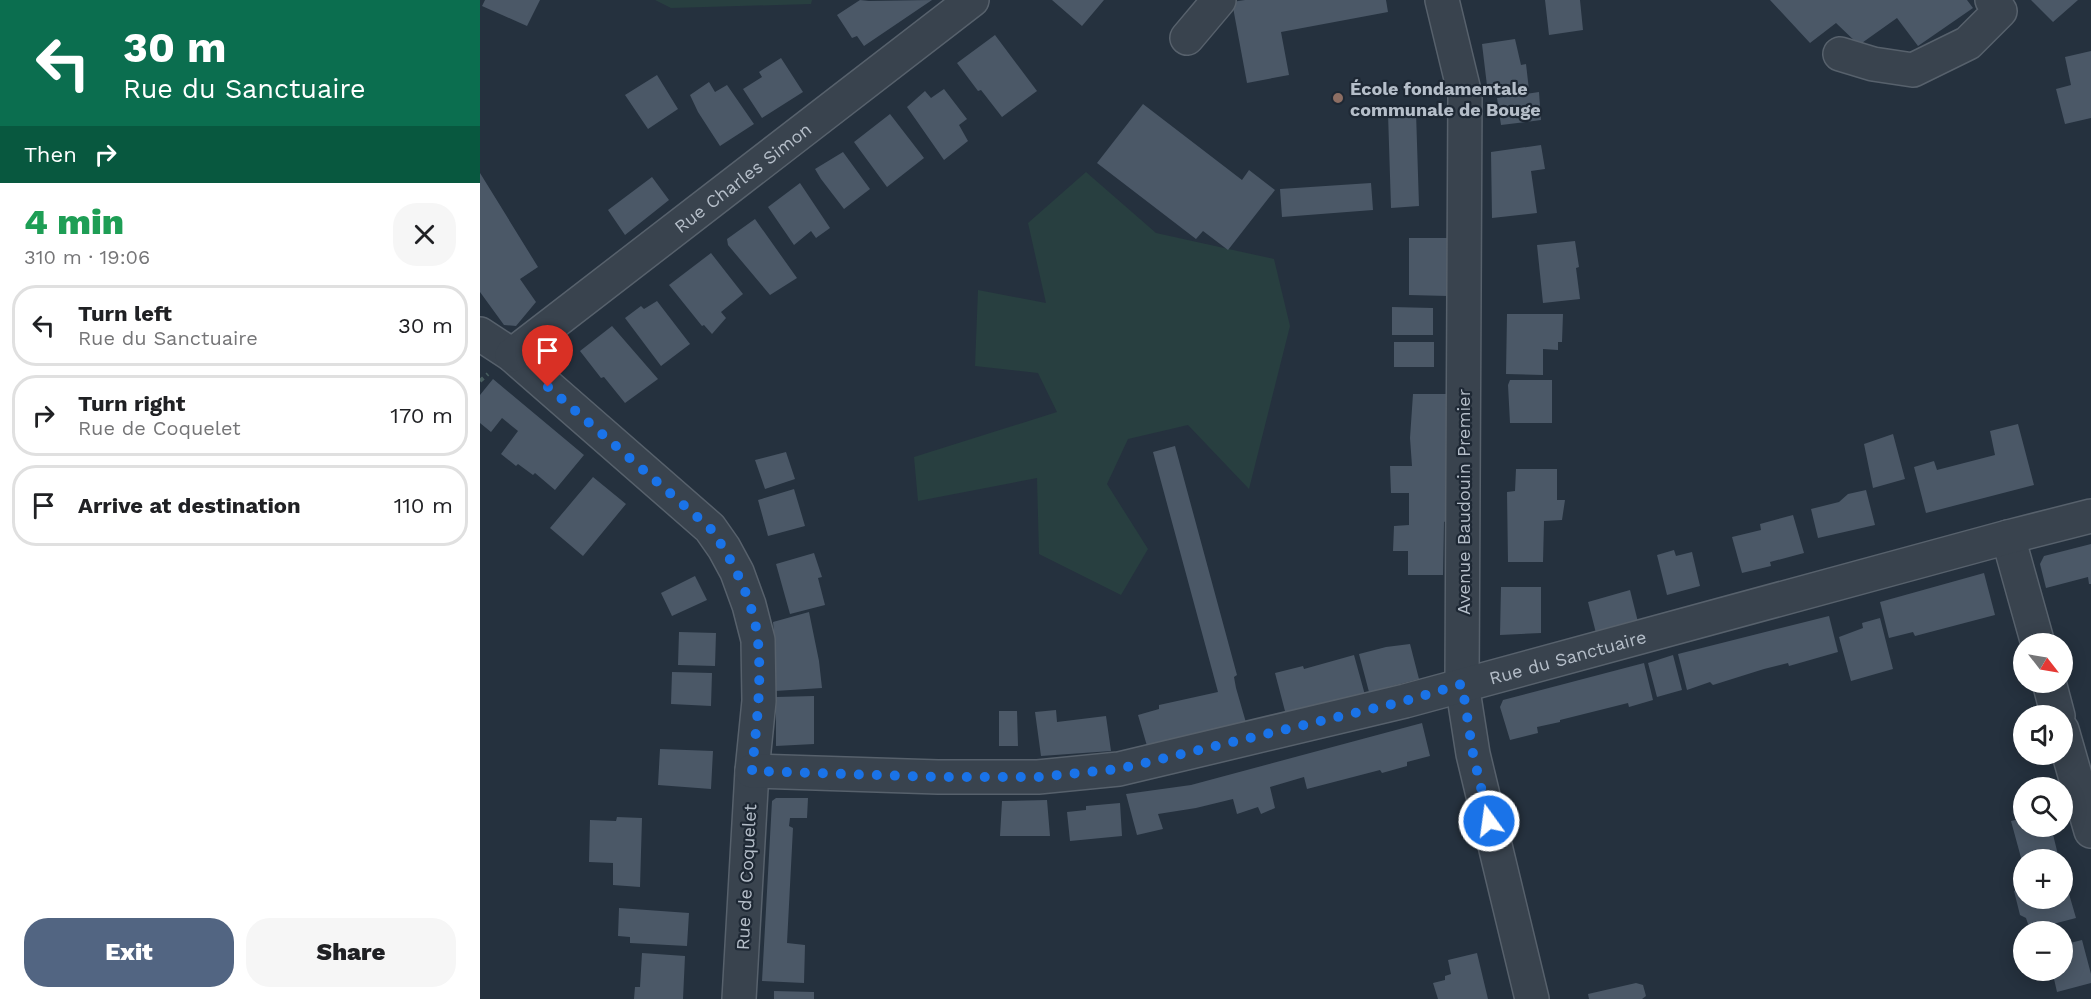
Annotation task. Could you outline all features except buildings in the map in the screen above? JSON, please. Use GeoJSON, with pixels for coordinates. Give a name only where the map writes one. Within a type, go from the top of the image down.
{"type":"FeatureCollection","features":[{"type":"Feature","properties":{"kind":"street","name":"Rue Charles Simon"},"geometry":{"type":"LineString","coordinates":[[512,355],[972,0]]}},
{"type":"Feature","properties":{"kind":"street"},"geometry":{"type":"LineString","coordinates":[[1187,38],[1219,0]]}},
{"type":"Feature","properties":{"kind":"street","name":"Avenue Baudouin Premier"},"geometry":{"type":"LineString","coordinates":[[1442,0],[1465,95],[1462,684],[1473,754],[1532,999]]}},
{"type":"Feature","properties":{"kind":"street"},"geometry":{"type":"LineString","coordinates":[[1840,54],[1873,64],[1912,70],[1968,43],[2000,10],[1992,0]]}},
{"type":"Feature","properties":{"kind":"street","name":"Rue de Coquelet"},"geometry":{"type":"LineString","coordinates":[[480,334],[512,355],[710,528],[737,572],[758,640],[759,701],[752,771],[739,999]]}},
{"type":"Feature","properties":{"kind":"street","name":"Rue du Sanctuaire"},"geometry":{"type":"LineString","coordinates":[[752,771],[938,777],[1038,777],[1119,769],[1405,701],[2091,516]]}},
{"type":"Feature","properties":{"kind":"street"},"geometry":{"type":"LineString","coordinates":[[2008,537],[2035,633]]}},
{"type":"Feature","properties":{"kind":"street"},"geometry":{"type":"LineString","coordinates":[[2072,765],[2091,831]]}},
{"type":"Feature","properties":{"kind":"green space"},"geometry":{"type":"Polygon","coordinates":[[[655,0],[812,0],[811,4],[671,8],[655,0]]]}},
{"type":"Feature","properties":{"kind":"green space"},"geometry":{"type":"Polygon","coordinates":[[[1086,172],[1156,233],[1274,259],[1290,326],[1249,489],[1188,425],[1128,439],[1107,484],[1148,549],[1121,595],[1039,554],[1037,478],[918,501],[914,457],[1057,412],[1038,373],[975,366],[978,290],[1046,303],[1028,223],[1086,172]]]}},
{"type":"Feature","properties":{"kind":"place","name":"École fondamentale communale de Bouge"},"geometry":{"type":"Point","coordinates":[1338,98]}},
{"type":"Feature","properties":{"kind":"route"},"geometry":{"type":"LineString","coordinates":[[548,387],[710,528],[737,572],[758,640],[759,701],[752,771],[938,777],[1038,777],[1119,769],[1405,701],[1462,684],[1473,754],[1489,821]]}}]}
